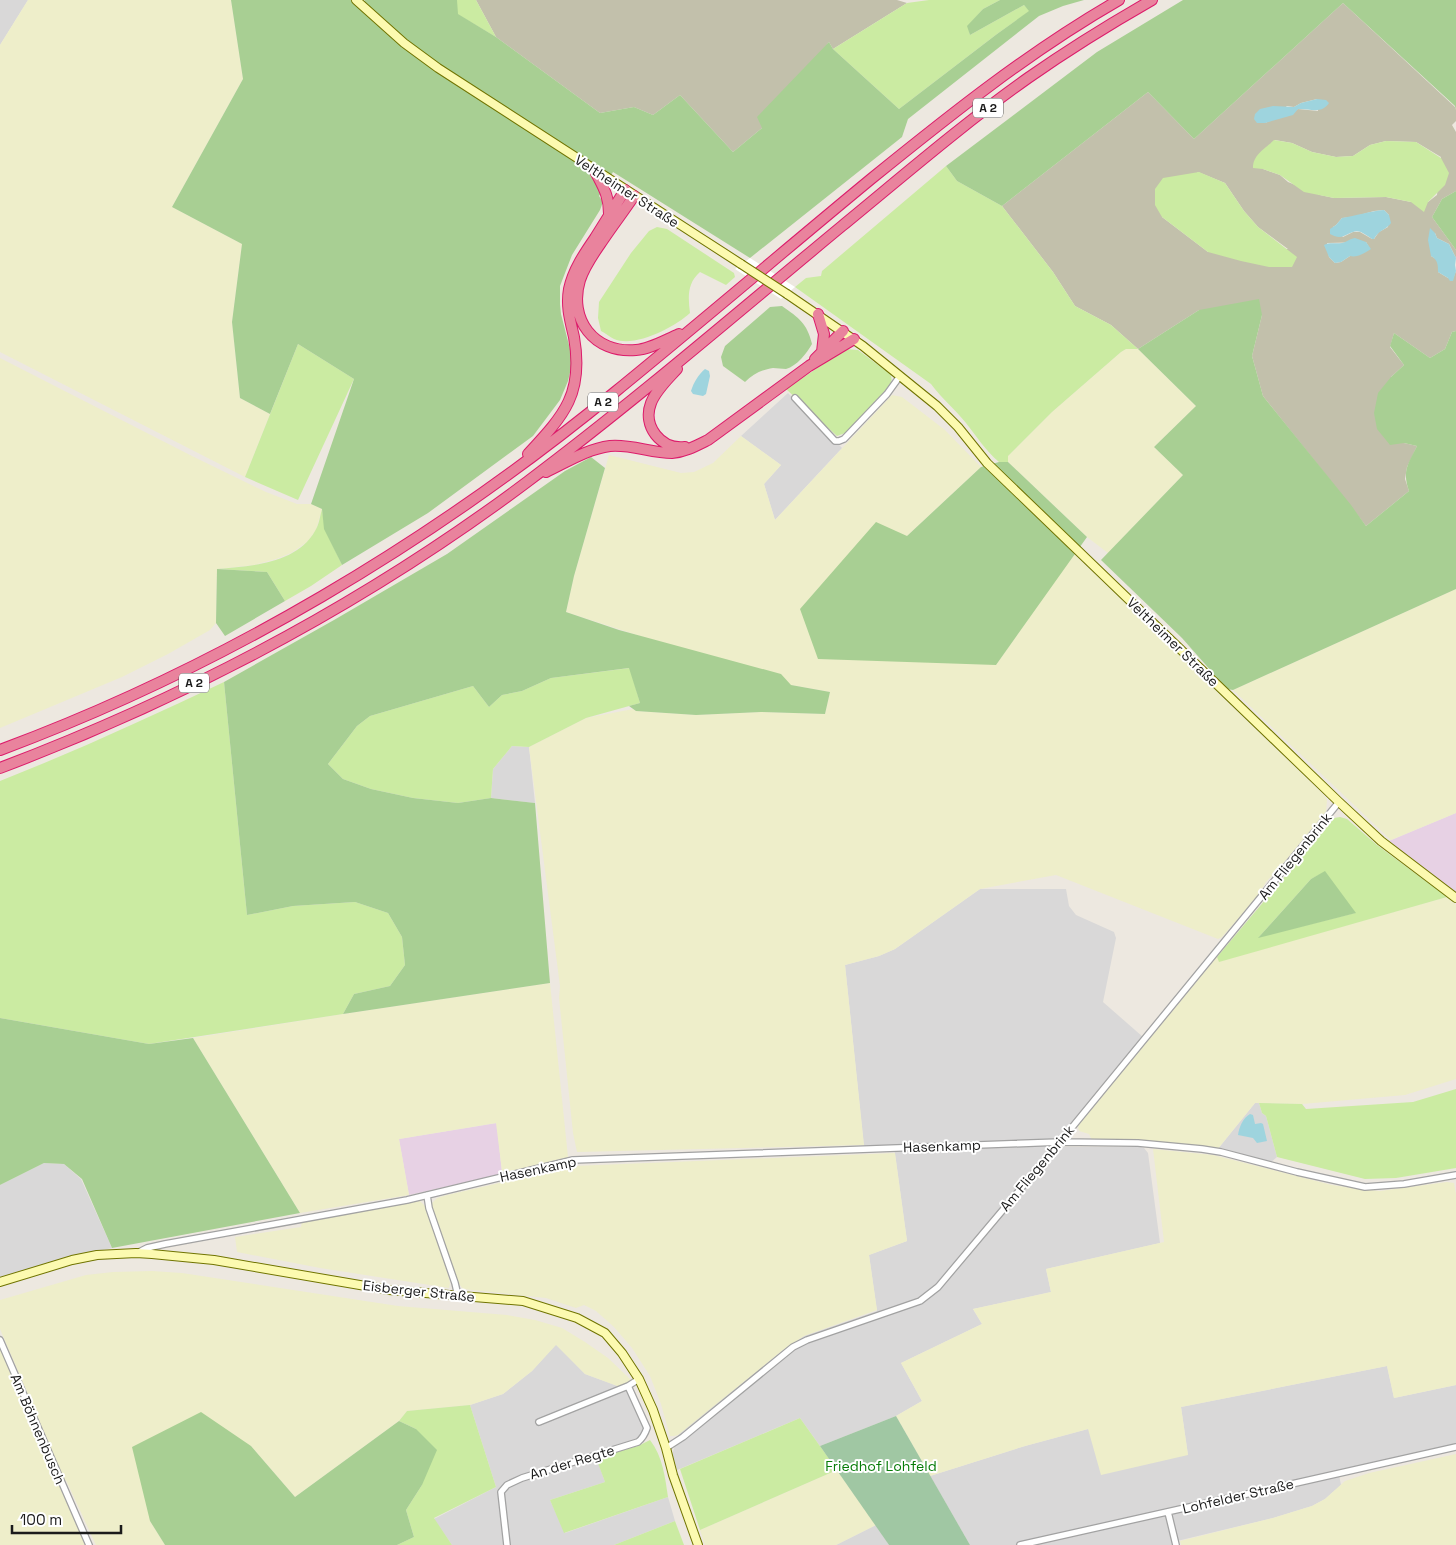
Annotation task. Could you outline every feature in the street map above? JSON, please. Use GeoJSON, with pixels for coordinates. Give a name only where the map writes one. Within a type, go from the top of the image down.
{"type":"FeatureCollection","features":[{"type":"Feature","properties":{"kind":"highway","name":"A 2"},"geometry":{"type":"LineString","coordinates":[[0,750],[84,716],[226,649],[318,599],[428,531],[562,434],[614,393],[962,106],[1061,36],[1119,0]]}},
{"type":"Feature","properties":{"kind":"highway","name":"A 2"},"geometry":{"type":"LineString","coordinates":[[0,768],[135,712],[235,663],[283,638],[389,576],[438,544],[528,482],[625,405],[974,118],[1028,78],[1152,0]]}},
{"type":"Feature","properties":{"kind":"highway"},"geometry":{"type":"LineString","coordinates":[[595,171],[609,201],[609,216]]}},
{"type":"Feature","properties":{"kind":"highway"},"geometry":{"type":"LineString","coordinates":[[630,193],[588,262],[580,280],[577,293],[578,315],[583,325],[597,340],[606,346],[621,351],[638,350],[660,343],[695,325]]}},
{"type":"Feature","properties":{"kind":"highway"},"geometry":{"type":"LineString","coordinates":[[508,474],[551,430],[570,401],[577,369],[576,352],[567,302],[572,276],[609,216],[630,193]]}},
{"type":"Feature","properties":{"kind":"highway"},"geometry":{"type":"LineString","coordinates":[[818,314],[824,334],[822,352]]}},
{"type":"Feature","properties":{"kind":"highway"},"geometry":{"type":"LineString","coordinates":[[528,482],[591,451],[611,446],[626,446],[671,453],[683,451],[708,440],[808,366],[843,331]]}},
{"type":"Feature","properties":{"kind":"highway"},"geometry":{"type":"LineString","coordinates":[[808,366],[840,349],[854,339]]}},
{"type":"Feature","properties":{"kind":"highway"},"geometry":{"type":"LineString","coordinates":[[702,342],[657,392],[651,403],[649,423],[656,436],[662,442],[670,445],[682,447],[708,440]]}},
{"type":"Feature","properties":{"kind":"main road","name":"Veltheimer Straße"},"geometry":{"type":"LineString","coordinates":[[356,0],[404,43],[438,68],[818,314],[854,339],[938,406],[987,463],[1339,802],[1381,841],[1456,898]]}},
{"type":"Feature","properties":{"kind":"main road","name":"Eisberger Straße"},"geometry":{"type":"LineString","coordinates":[[0,1282],[72,1260],[97,1255],[136,1253],[214,1260],[390,1290],[523,1301],[577,1318],[605,1333],[622,1353],[639,1379],[653,1410],[673,1475],[698,1545]]}},
{"type":"Feature","properties":{"kind":"street"},"geometry":{"type":"LineString","coordinates":[[795,398],[835,441],[839,441],[844,439],[881,400],[900,376]]}},
{"type":"Feature","properties":{"kind":"street","name":"Am Fliegenbrink"},"geometry":{"type":"LineString","coordinates":[[666,1448],[683,1437],[793,1347],[807,1340],[920,1301],[938,1287],[1060,1142],[1339,802]]}},
{"type":"Feature","properties":{"kind":"street","name":"Hasenkamp"},"geometry":{"type":"LineString","coordinates":[[136,1253],[147,1248],[174,1242],[406,1200],[573,1160],[1060,1142],[1138,1143],[1221,1152],[1365,1187],[1404,1184],[1456,1175]]}},
{"type":"Feature","properties":{"kind":"street"},"geometry":{"type":"LineString","coordinates":[[427,1195],[428,1208],[458,1296]]}},
{"type":"Feature","properties":{"kind":"street","name":"Am Böhnenbusch"},"geometry":{"type":"LineString","coordinates":[[0,1340],[89,1545]]}},
{"type":"Feature","properties":{"kind":"street"},"geometry":{"type":"LineString","coordinates":[[539,1422],[628,1386],[639,1379]]}},
{"type":"Feature","properties":{"kind":"street","name":"An der Regte"},"geometry":{"type":"LineString","coordinates":[[507,1545],[501,1492],[507,1485],[522,1478],[638,1442],[642,1439],[647,1428],[628,1386]]}},
{"type":"Feature","properties":{"kind":"street","name":"Lohfelder Straße"},"geometry":{"type":"LineString","coordinates":[[1020,1545],[1456,1447]]}},
{"type":"Feature","properties":{"kind":"street"},"geometry":{"type":"LineString","coordinates":[[1168,1512],[1176,1545]]}},
{"type":"Feature","properties":{"kind":"shaded area"},"geometry":{"type":"Polygon","coordinates":[[[0,0],[28,0],[0,45],[0,0]]]}},
{"type":"Feature","properties":{"kind":"shaded area"},"geometry":{"type":"Polygon","coordinates":[[[476,0],[897,0],[907,3],[833,49],[829,42],[762,128],[733,152],[680,95],[653,115],[634,107],[600,113],[496,37],[476,0]]]}},
{"type":"Feature","properties":{"kind":"shaded area"},"geometry":{"type":"Polygon","coordinates":[[[1343,3],[1455,107],[1456,121],[1452,125],[1456,132],[1456,191],[1442,199],[1432,217],[1456,250],[1456,258],[1449,244],[1437,238],[1435,233],[1431,256],[1438,262],[1438,272],[1448,278],[1454,276],[1456,271],[1456,331],[1452,332],[1445,349],[1430,358],[1394,333],[1390,347],[1404,365],[1391,377],[1404,443],[1417,446],[1407,467],[1405,479],[1409,491],[1366,526],[1263,396],[1252,356],[1262,315],[1199,310],[1138,349],[1111,325],[1075,306],[1053,272],[1002,206],[1148,92],[1194,139],[1343,3]],[[1317,99],[1294,107],[1287,106],[1265,123],[1298,109],[1318,111],[1317,99]],[[1275,140],[1268,147],[1263,169],[1280,175],[1288,182],[1320,195],[1334,198],[1386,197],[1411,202],[1428,202],[1437,195],[1441,157],[1416,142],[1386,141],[1370,145],[1353,156],[1336,157],[1312,152],[1292,143],[1275,140]],[[1198,172],[1162,217],[1208,252],[1288,249],[1258,227],[1244,211],[1225,183],[1198,172]],[[1384,210],[1342,218],[1333,227],[1343,237],[1353,232],[1360,232],[1374,239],[1379,232],[1388,227],[1389,215],[1384,210]],[[1366,242],[1327,243],[1329,257],[1335,263],[1341,262],[1350,256],[1370,249],[1366,242]]]}},
{"type":"Feature","properties":{"kind":"shaded area"},"geometry":{"type":"Polygon","coordinates":[[[788,393],[842,448],[775,520],[764,484],[781,465],[741,436],[788,393]]]}},
{"type":"Feature","properties":{"kind":"shaded area"},"geometry":{"type":"Polygon","coordinates":[[[512,746],[529,747],[535,803],[491,798],[493,769],[512,746]]]}},
{"type":"Feature","properties":{"kind":"shaded area"},"geometry":{"type":"Polygon","coordinates":[[[1456,813],[1456,900],[1389,841],[1456,813]]]}},
{"type":"Feature","properties":{"kind":"shaded area"},"geometry":{"type":"Polygon","coordinates":[[[980,889],[1066,889],[1069,906],[1076,915],[1114,932],[1116,938],[1103,1002],[1143,1037],[1054,1147],[1144,1148],[1148,1153],[1160,1243],[1046,1269],[1051,1292],[973,1309],[982,1324],[901,1363],[922,1401],[896,1416],[820,1446],[800,1418],[677,1470],[672,1455],[675,1445],[682,1440],[678,1435],[713,1405],[783,1350],[804,1336],[877,1311],[869,1255],[907,1241],[894,1147],[864,1147],[845,965],[879,956],[895,949],[980,889]]]}},
{"type":"Feature","properties":{"kind":"shaded area"},"geometry":{"type":"Polygon","coordinates":[[[1255,1103],[1259,1103],[1262,1113],[1266,1116],[1277,1157],[1270,1163],[1217,1150],[1255,1103]]]}},
{"type":"Feature","properties":{"kind":"shaded area"},"geometry":{"type":"Polygon","coordinates":[[[497,1123],[502,1174],[409,1195],[399,1139],[497,1123]]]}},
{"type":"Feature","properties":{"kind":"shaded area"},"geometry":{"type":"Polygon","coordinates":[[[44,1163],[64,1164],[81,1179],[112,1248],[69,1257],[0,1277],[0,1185],[44,1163]]]}},
{"type":"Feature","properties":{"kind":"shaded area"},"geometry":{"type":"Polygon","coordinates":[[[556,1344],[585,1374],[626,1389],[644,1429],[640,1438],[595,1454],[605,1482],[550,1500],[565,1533],[668,1497],[675,1521],[614,1545],[452,1545],[434,1519],[496,1487],[470,1405],[503,1394],[532,1371],[556,1344]]]}},
{"type":"Feature","properties":{"kind":"shaded area"},"geometry":{"type":"Polygon","coordinates":[[[1387,1366],[1394,1398],[1456,1385],[1456,1444],[1338,1470],[1341,1485],[1325,1499],[1312,1506],[1273,1518],[1173,1542],[1174,1545],[970,1545],[930,1476],[1025,1446],[1088,1429],[1188,1455],[1181,1407],[1387,1366]]]}},
{"type":"Feature","properties":{"kind":"shaded area"},"geometry":{"type":"Polygon","coordinates":[[[876,1525],[889,1545],[836,1545],[876,1525]]]}},
{"type":"Feature","properties":{"kind":"green space"},"geometry":{"type":"Polygon","coordinates":[[[28,0],[231,0],[243,79],[172,207],[242,244],[232,322],[240,398],[270,414],[245,477],[0,352],[0,45],[28,0]]]}},
{"type":"Feature","properties":{"kind":"green space"},"geometry":{"type":"Polygon","coordinates":[[[231,0],[353,0],[361,6],[365,0],[457,0],[458,14],[496,37],[600,113],[634,107],[653,115],[680,95],[733,152],[762,128],[757,117],[829,42],[833,49],[899,109],[1029,11],[1024,5],[970,35],[967,26],[983,9],[1000,0],[1084,0],[1039,16],[908,119],[902,137],[750,258],[613,172],[599,196],[603,202],[600,210],[572,255],[560,286],[561,314],[571,353],[571,368],[560,400],[533,436],[428,513],[342,565],[324,529],[322,509],[311,504],[354,379],[298,344],[270,414],[240,398],[232,322],[242,244],[172,207],[243,79],[231,0]]]}},
{"type":"Feature","properties":{"kind":"green space"},"geometry":{"type":"Polygon","coordinates":[[[457,0],[476,0],[496,37],[457,14],[457,0]]]}},
{"type":"Feature","properties":{"kind":"green space"},"geometry":{"type":"Polygon","coordinates":[[[929,0],[1000,0],[983,9],[968,26],[970,35],[1024,5],[1030,11],[899,109],[833,49],[907,3],[929,0]]]}},
{"type":"Feature","properties":{"kind":"green space"},"geometry":{"type":"Polygon","coordinates":[[[1183,0],[1456,0],[1456,110],[1455,106],[1343,3],[1194,139],[1148,92],[1002,206],[957,181],[946,166],[1097,52],[1183,0]]]}},
{"type":"Feature","properties":{"kind":"green space"},"geometry":{"type":"Polygon","coordinates":[[[1274,140],[1292,143],[1312,152],[1336,157],[1353,156],[1370,145],[1386,141],[1416,142],[1441,158],[1449,173],[1445,185],[1428,202],[1424,212],[1411,202],[1386,197],[1334,198],[1304,192],[1280,175],[1263,169],[1253,168],[1257,155],[1274,140]]]}},
{"type":"Feature","properties":{"kind":"green space"},"geometry":{"type":"Polygon","coordinates":[[[946,166],[957,181],[1002,206],[1053,272],[1075,306],[1111,325],[1138,349],[1126,349],[1121,352],[1052,412],[1008,456],[1008,462],[999,462],[985,448],[962,418],[931,384],[795,287],[806,278],[821,276],[822,271],[946,166]]]}},
{"type":"Feature","properties":{"kind":"green space"},"geometry":{"type":"Polygon","coordinates":[[[1199,172],[1225,183],[1244,211],[1258,227],[1297,257],[1292,267],[1269,267],[1208,252],[1162,217],[1155,205],[1155,189],[1163,178],[1199,172]]]}},
{"type":"Feature","properties":{"kind":"green space"},"geometry":{"type":"Polygon","coordinates":[[[1456,191],[1456,250],[1432,217],[1442,199],[1456,191]]]}},
{"type":"Feature","properties":{"kind":"green space"},"geometry":{"type":"Polygon","coordinates":[[[657,227],[667,229],[734,273],[735,277],[726,285],[700,272],[691,286],[689,296],[690,313],[683,319],[654,335],[633,341],[614,339],[601,331],[598,318],[599,302],[631,253],[649,231],[657,227]]]}},
{"type":"Feature","properties":{"kind":"green space"},"geometry":{"type":"Polygon","coordinates":[[[1259,299],[1262,315],[1252,356],[1263,396],[1366,526],[1409,491],[1406,473],[1417,446],[1404,443],[1390,445],[1377,429],[1374,413],[1378,393],[1404,365],[1390,346],[1394,333],[1430,358],[1445,349],[1452,332],[1456,331],[1456,589],[1233,690],[1227,689],[1182,638],[1101,560],[1183,475],[1154,447],[1196,406],[1138,349],[1199,310],[1259,299]]]}},
{"type":"Feature","properties":{"kind":"green space"},"geometry":{"type":"Polygon","coordinates":[[[782,306],[802,322],[808,331],[812,344],[794,365],[786,369],[773,368],[765,370],[745,382],[723,366],[721,357],[725,346],[770,307],[782,306]]]}},
{"type":"Feature","properties":{"kind":"green space"},"geometry":{"type":"Polygon","coordinates":[[[298,344],[354,379],[298,500],[245,477],[298,344]]]}},
{"type":"Feature","properties":{"kind":"green space"},"geometry":{"type":"Polygon","coordinates":[[[846,349],[858,350],[890,374],[891,381],[889,388],[845,433],[837,436],[786,389],[846,349]]]}},
{"type":"Feature","properties":{"kind":"green space"},"geometry":{"type":"Polygon","coordinates":[[[1126,349],[1138,349],[1196,406],[1154,447],[1183,475],[1108,553],[1087,537],[1008,462],[1008,456],[1052,412],[1126,349]]]}},
{"type":"Feature","properties":{"kind":"green space"},"geometry":{"type":"Polygon","coordinates":[[[0,358],[266,492],[297,504],[311,504],[322,509],[316,530],[307,542],[291,553],[254,565],[217,569],[216,623],[210,630],[122,677],[0,728],[0,358]]]}},
{"type":"Feature","properties":{"kind":"green space"},"geometry":{"type":"Polygon","coordinates":[[[892,395],[902,397],[945,430],[981,467],[907,536],[996,665],[1074,554],[1323,794],[1327,800],[1326,812],[1266,882],[1257,897],[1222,937],[1218,939],[1056,875],[980,889],[895,949],[879,956],[845,965],[864,1145],[577,1152],[573,1133],[559,998],[560,986],[529,747],[586,718],[633,709],[636,711],[696,715],[761,712],[825,714],[830,692],[791,685],[566,612],[574,576],[609,455],[681,473],[694,472],[713,463],[741,436],[781,465],[764,484],[775,520],[892,395]]]}},
{"type":"Feature","properties":{"kind":"green space"},"geometry":{"type":"Polygon","coordinates":[[[591,457],[605,468],[574,576],[566,612],[619,630],[781,674],[791,685],[830,692],[825,714],[761,712],[696,715],[636,711],[629,706],[640,703],[629,668],[551,678],[522,691],[502,695],[489,707],[473,686],[370,716],[357,726],[328,764],[343,779],[371,789],[413,798],[458,803],[491,798],[535,803],[550,983],[343,1014],[354,994],[390,986],[405,965],[402,937],[388,913],[355,902],[293,906],[247,915],[224,682],[447,554],[565,471],[591,457]]]}},
{"type":"Feature","properties":{"kind":"green space"},"geometry":{"type":"Polygon","coordinates":[[[999,462],[1008,462],[1087,537],[996,665],[818,659],[800,609],[876,522],[907,536],[981,467],[999,462]]]}},
{"type":"Feature","properties":{"kind":"green space"},"geometry":{"type":"Polygon","coordinates":[[[322,509],[325,529],[342,565],[285,601],[267,572],[217,569],[258,564],[285,557],[307,542],[315,531],[322,509]]]}},
{"type":"Feature","properties":{"kind":"green space"},"geometry":{"type":"Polygon","coordinates":[[[217,569],[267,572],[285,601],[225,636],[216,623],[217,569]]]}},
{"type":"Feature","properties":{"kind":"green space"},"geometry":{"type":"Polygon","coordinates":[[[1456,589],[1456,813],[1391,840],[1233,690],[1456,589]]]}},
{"type":"Feature","properties":{"kind":"green space"},"geometry":{"type":"Polygon","coordinates":[[[630,668],[640,703],[586,718],[529,747],[512,746],[493,769],[491,798],[458,803],[413,798],[371,789],[343,779],[328,764],[357,726],[370,716],[473,686],[489,707],[502,695],[522,691],[551,678],[630,668]]]}},
{"type":"Feature","properties":{"kind":"green space"},"geometry":{"type":"Polygon","coordinates":[[[224,682],[247,915],[293,906],[355,902],[388,913],[402,937],[405,965],[390,986],[354,994],[343,1014],[149,1044],[0,1018],[0,781],[57,758],[224,682]]]}},
{"type":"Feature","properties":{"kind":"green space"},"geometry":{"type":"Polygon","coordinates":[[[1334,818],[1347,819],[1377,845],[1447,897],[1219,962],[1217,957],[1334,818]],[[1325,872],[1311,879],[1259,937],[1355,913],[1325,872]]]}},
{"type":"Feature","properties":{"kind":"green space"},"geometry":{"type":"Polygon","coordinates":[[[1325,871],[1356,913],[1258,938],[1311,879],[1325,871]]]}},
{"type":"Feature","properties":{"kind":"green space"},"geometry":{"type":"Polygon","coordinates":[[[1447,897],[1456,905],[1456,1079],[1405,1095],[1302,1104],[1255,1103],[1217,1150],[1092,1140],[1089,1134],[1079,1131],[1078,1126],[1217,957],[1219,961],[1447,897]]]}},
{"type":"Feature","properties":{"kind":"green space"},"geometry":{"type":"Polygon","coordinates":[[[550,983],[568,1157],[511,1171],[502,1171],[496,1123],[399,1139],[409,1195],[300,1213],[193,1038],[343,1014],[550,983]]]}},
{"type":"Feature","properties":{"kind":"green space"},"geometry":{"type":"Polygon","coordinates":[[[0,1018],[149,1044],[193,1038],[300,1213],[112,1248],[82,1179],[64,1164],[44,1163],[0,1185],[0,1018]]]}},
{"type":"Feature","properties":{"kind":"green space"},"geometry":{"type":"Polygon","coordinates":[[[1456,1089],[1456,1168],[1396,1178],[1365,1179],[1277,1157],[1266,1116],[1262,1113],[1259,1103],[1302,1104],[1306,1109],[1413,1102],[1456,1089]]]}},
{"type":"Feature","properties":{"kind":"green space"},"geometry":{"type":"Polygon","coordinates":[[[1153,1149],[1213,1155],[1332,1185],[1358,1189],[1380,1191],[1447,1182],[1454,1183],[1456,1194],[1456,1385],[1394,1398],[1387,1366],[1181,1407],[1188,1455],[1101,1475],[1088,1429],[1025,1446],[930,1476],[896,1416],[922,1401],[901,1363],[982,1324],[973,1309],[1051,1292],[1046,1269],[1164,1242],[1153,1149]]]}},
{"type":"Feature","properties":{"kind":"green space"},"geometry":{"type":"Polygon","coordinates":[[[895,1153],[907,1241],[869,1255],[877,1310],[804,1336],[783,1350],[678,1435],[674,1436],[670,1436],[661,1404],[650,1376],[632,1348],[614,1327],[596,1311],[584,1305],[576,1308],[546,1298],[463,1289],[459,1284],[432,1209],[432,1203],[437,1198],[574,1166],[895,1153]]]}},
{"type":"Feature","properties":{"kind":"green space"},"geometry":{"type":"Polygon","coordinates":[[[420,1201],[426,1207],[447,1270],[450,1283],[449,1288],[320,1268],[237,1252],[235,1237],[301,1227],[302,1222],[420,1201]]]}},
{"type":"Feature","properties":{"kind":"green space"},"geometry":{"type":"Polygon","coordinates":[[[152,1271],[182,1273],[398,1306],[507,1315],[535,1320],[562,1328],[585,1342],[608,1358],[631,1380],[620,1387],[585,1374],[556,1345],[532,1371],[503,1394],[470,1405],[407,1411],[399,1421],[295,1497],[251,1446],[150,1521],[165,1545],[96,1545],[65,1481],[0,1329],[0,1300],[86,1275],[152,1271]]]}},
{"type":"Feature","properties":{"kind":"green space"},"geometry":{"type":"Polygon","coordinates":[[[0,1348],[85,1545],[0,1545],[0,1348]]]}},
{"type":"Feature","properties":{"kind":"green space"},"geometry":{"type":"Polygon","coordinates":[[[470,1405],[496,1487],[434,1518],[452,1545],[397,1545],[414,1537],[406,1510],[422,1485],[416,1429],[399,1421],[407,1411],[470,1405]]]}},
{"type":"Feature","properties":{"kind":"green space"},"geometry":{"type":"Polygon","coordinates":[[[201,1412],[251,1446],[295,1497],[399,1421],[416,1429],[437,1450],[422,1485],[406,1510],[414,1537],[397,1545],[165,1545],[150,1521],[132,1447],[201,1412]]]}},
{"type":"Feature","properties":{"kind":"green space","name":"Friedhof Lohfeld"},"geometry":{"type":"Polygon","coordinates":[[[896,1416],[970,1545],[889,1545],[820,1446],[896,1416]]]}},
{"type":"Feature","properties":{"kind":"green space"},"geometry":{"type":"Polygon","coordinates":[[[800,1418],[837,1470],[700,1530],[680,1469],[800,1418]]]}},
{"type":"Feature","properties":{"kind":"green space"},"geometry":{"type":"Polygon","coordinates":[[[650,1440],[661,1460],[668,1497],[564,1533],[550,1500],[605,1482],[596,1458],[638,1446],[650,1440]]]}},
{"type":"Feature","properties":{"kind":"green space"},"geometry":{"type":"Polygon","coordinates":[[[1456,1454],[1456,1545],[1181,1545],[1180,1541],[1273,1518],[1312,1506],[1325,1499],[1345,1481],[1369,1473],[1456,1454]]]}},
{"type":"Feature","properties":{"kind":"green space"},"geometry":{"type":"Polygon","coordinates":[[[837,1470],[876,1525],[836,1545],[705,1545],[700,1530],[837,1470]]]}},
{"type":"Feature","properties":{"kind":"green space"},"geometry":{"type":"Polygon","coordinates":[[[675,1521],[684,1545],[614,1545],[675,1521]]]}},
{"type":"Feature","properties":{"kind":"water"},"geometry":{"type":"Polygon","coordinates":[[[1317,99],[1326,100],[1329,103],[1326,107],[1319,110],[1298,109],[1293,115],[1265,123],[1257,123],[1254,119],[1255,114],[1260,109],[1273,106],[1294,107],[1317,99]]]}},
{"type":"Feature","properties":{"kind":"water"},"geometry":{"type":"Polygon","coordinates":[[[1384,210],[1389,215],[1391,223],[1374,239],[1357,231],[1339,237],[1330,234],[1330,229],[1342,218],[1384,210]]]}},
{"type":"Feature","properties":{"kind":"water"},"geometry":{"type":"Polygon","coordinates":[[[1430,228],[1437,238],[1449,244],[1456,258],[1456,271],[1453,281],[1450,281],[1438,272],[1437,263],[1431,256],[1428,240],[1430,228]]]}},
{"type":"Feature","properties":{"kind":"water"},"geometry":{"type":"Polygon","coordinates":[[[1355,238],[1366,242],[1371,249],[1358,256],[1350,256],[1341,262],[1335,263],[1329,257],[1324,245],[1342,243],[1355,238]]]}},
{"type":"Feature","properties":{"kind":"water"},"geometry":{"type":"Polygon","coordinates":[[[705,369],[709,371],[710,376],[706,394],[703,396],[693,394],[691,391],[693,385],[705,369]]]}},
{"type":"Feature","properties":{"kind":"water"},"geometry":{"type":"Polygon","coordinates":[[[1250,1114],[1253,1115],[1255,1124],[1263,1124],[1267,1141],[1257,1143],[1253,1138],[1238,1135],[1242,1123],[1250,1114]]]}},
{"type":"Feature","properties":{"kind":"pier"},"geometry":{"type":"Polygon","coordinates":[[[750,258],[795,287],[781,299],[735,269],[750,258]]]}}]}
